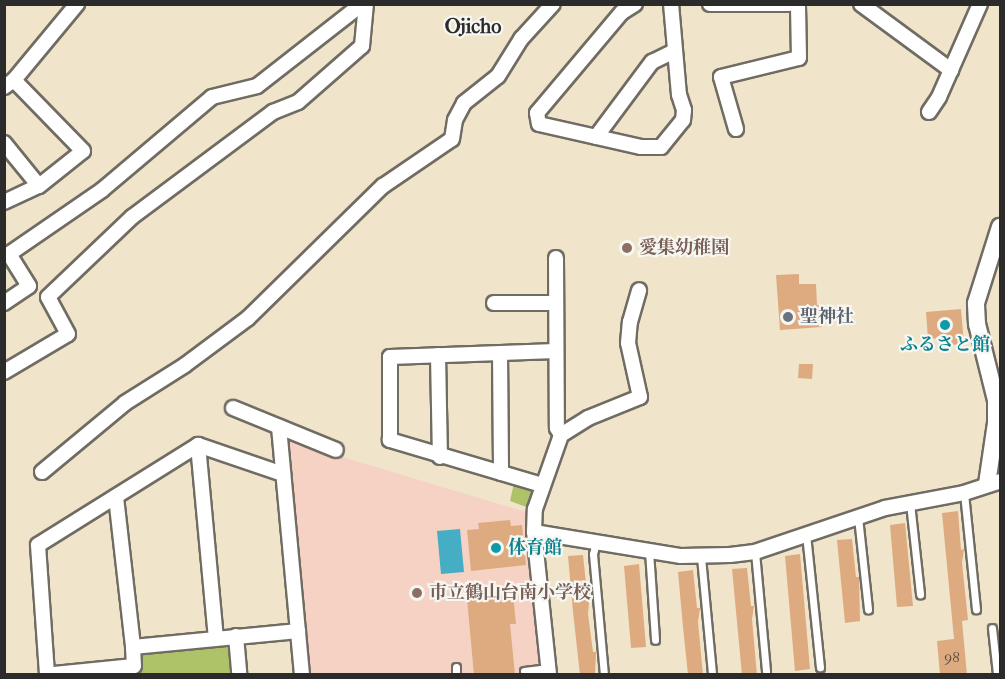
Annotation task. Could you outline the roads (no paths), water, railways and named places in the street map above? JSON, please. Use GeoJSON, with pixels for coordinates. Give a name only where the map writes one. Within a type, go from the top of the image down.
{"type":"FeatureCollection","features":[{"type":"Feature","properties":{"kind":"street"},"geometry":{"type":"LineString","coordinates":[[4,202],[39,186],[84,151],[9,84],[77,4]]}},
{"type":"Feature","properties":{"kind":"street"},"geometry":{"type":"LineString","coordinates":[[4,303],[29,286],[9,254],[102,190],[212,97],[257,86],[364,4]]}},
{"type":"Feature","properties":{"kind":"street"},"geometry":{"type":"LineString","coordinates":[[4,372],[68,334],[48,297],[132,217],[244,132],[273,112],[298,102],[362,46],[364,4]]}},
{"type":"Feature","properties":{"kind":"street"},"geometry":{"type":"LineString","coordinates":[[42,472],[125,403],[185,365],[248,318],[383,186],[452,139],[455,120],[464,104],[498,76],[521,39],[553,4]]}},
{"type":"Feature","properties":{"kind":"street"},"geometry":{"type":"LineString","coordinates":[[635,4],[622,12],[537,113],[539,124],[641,147],[661,147],[683,120],[671,4]]}},
{"type":"Feature","properties":{"kind":"street"},"geometry":{"type":"LineString","coordinates":[[710,4],[789,4]]}},
{"type":"Feature","properties":{"kind":"street"},"geometry":{"type":"LineString","coordinates":[[736,129],[721,77],[799,58],[798,4]]}},
{"type":"Feature","properties":{"kind":"street"},"geometry":{"type":"LineString","coordinates":[[861,4],[951,70]]}},
{"type":"Feature","properties":{"kind":"street"},"geometry":{"type":"LineString","coordinates":[[929,112],[939,97],[980,4]]}},
{"type":"Feature","properties":{"kind":"street"},"geometry":{"type":"LineString","coordinates":[[596,136],[652,62],[675,51]]}},
{"type":"Feature","properties":{"kind":"street"},"geometry":{"type":"LineString","coordinates":[[4,143],[39,186]]}},
{"type":"Feature","properties":{"kind":"street"},"geometry":{"type":"LineString","coordinates":[[534,532],[648,551],[701,557],[755,552],[858,517],[910,503],[964,493],[994,482],[996,400],[977,324],[976,303],[1000,227]]}},
{"type":"Feature","properties":{"kind":"street"},"geometry":{"type":"LineString","coordinates":[[556,258],[557,428],[561,435]]}},
{"type":"Feature","properties":{"kind":"street"},"geometry":{"type":"LineString","coordinates":[[549,671],[534,532],[535,509],[561,435],[580,422],[640,397],[628,343],[630,322],[639,290]]}},
{"type":"Feature","properties":{"kind":"street"},"geometry":{"type":"LineString","coordinates":[[494,303],[556,303]]}},
{"type":"Feature","properties":{"kind":"street"},"geometry":{"type":"LineString","coordinates":[[542,485],[440,457],[390,440],[390,357],[556,351]]}},
{"type":"Feature","properties":{"kind":"street"},"geometry":{"type":"LineString","coordinates":[[500,353],[501,473]]}},
{"type":"Feature","properties":{"kind":"street"},"geometry":{"type":"LineString","coordinates":[[438,355],[440,457]]}},
{"type":"Feature","properties":{"kind":"street"},"geometry":{"type":"LineString","coordinates":[[233,408],[336,450]]}},
{"type":"Feature","properties":{"kind":"street"},"geometry":{"type":"LineString","coordinates":[[279,427],[302,675]]}},
{"type":"Feature","properties":{"kind":"street"},"geometry":{"type":"LineString","coordinates":[[198,445],[283,474]]}},
{"type":"Feature","properties":{"kind":"street"},"geometry":{"type":"LineString","coordinates":[[47,675],[38,545],[198,445]]}},
{"type":"Feature","properties":{"kind":"street"},"geometry":{"type":"LineString","coordinates":[[198,445],[216,638]]}},
{"type":"Feature","properties":{"kind":"street"},"geometry":{"type":"LineString","coordinates":[[54,675],[134,666],[116,498]]}},
{"type":"Feature","properties":{"kind":"street"},"geometry":{"type":"LineString","coordinates":[[133,647],[298,631]]}},
{"type":"Feature","properties":{"kind":"street"},"geometry":{"type":"LineString","coordinates":[[236,636],[239,675]]}},
{"type":"Feature","properties":{"kind":"lane"},"geometry":{"type":"LineString","coordinates":[[964,493],[976,609]]}},
{"type":"Feature","properties":{"kind":"lane"},"geometry":{"type":"LineString","coordinates":[[910,503],[920,594]]}},
{"type":"Feature","properties":{"kind":"lane"},"geometry":{"type":"LineString","coordinates":[[858,517],[868,609]]}},
{"type":"Feature","properties":{"kind":"lane"},"geometry":{"type":"LineString","coordinates":[[806,534],[820,667]]}},
{"type":"Feature","properties":{"kind":"lane"},"geometry":{"type":"LineString","coordinates":[[596,542],[593,554],[604,675]]}},
{"type":"Feature","properties":{"kind":"lane"},"geometry":{"type":"LineString","coordinates":[[648,551],[655,640]]}},
{"type":"Feature","properties":{"kind":"lane"},"geometry":{"type":"LineString","coordinates":[[755,552],[766,671]]}},
{"type":"Feature","properties":{"kind":"lane"},"geometry":{"type":"LineString","coordinates":[[701,557],[712,675]]}},
{"type":"Feature","properties":{"kind":"lane"},"geometry":{"type":"LineString","coordinates":[[992,628],[997,675]]}},
{"type":"Feature","properties":{"kind":"lane"},"geometry":{"type":"LineString","coordinates":[[524,671],[549,671]]}},
{"type":"Feature","properties":{"kind":"water"},"geometry":{"type":"Polygon","coordinates":[[[460,529],[464,572],[441,574],[437,531],[460,529]]]}},
{"type":"Feature","properties":{"kind":"place","name":"愛集幼稚園"},"geometry":{"type":"Point","coordinates":[627,248]}},
{"type":"Feature","properties":{"kind":"place","name":"聖神社"},"geometry":{"type":"Point","coordinates":[788,317]}},
{"type":"Feature","properties":{"kind":"place","name":"ふるさと館"},"geometry":{"type":"Point","coordinates":[945,325]}},
{"type":"Feature","properties":{"kind":"place","name":"体育館"},"geometry":{"type":"Point","coordinates":[496,548]}},
{"type":"Feature","properties":{"kind":"place","name":"市立鶴山台南小学校"},"geometry":{"type":"Point","coordinates":[417,593]}},
{"type":"Feature","properties":{"kind":"district","name":"Ojicho"},"geometry":{"type":"Point","coordinates":[473,26]}}]}
